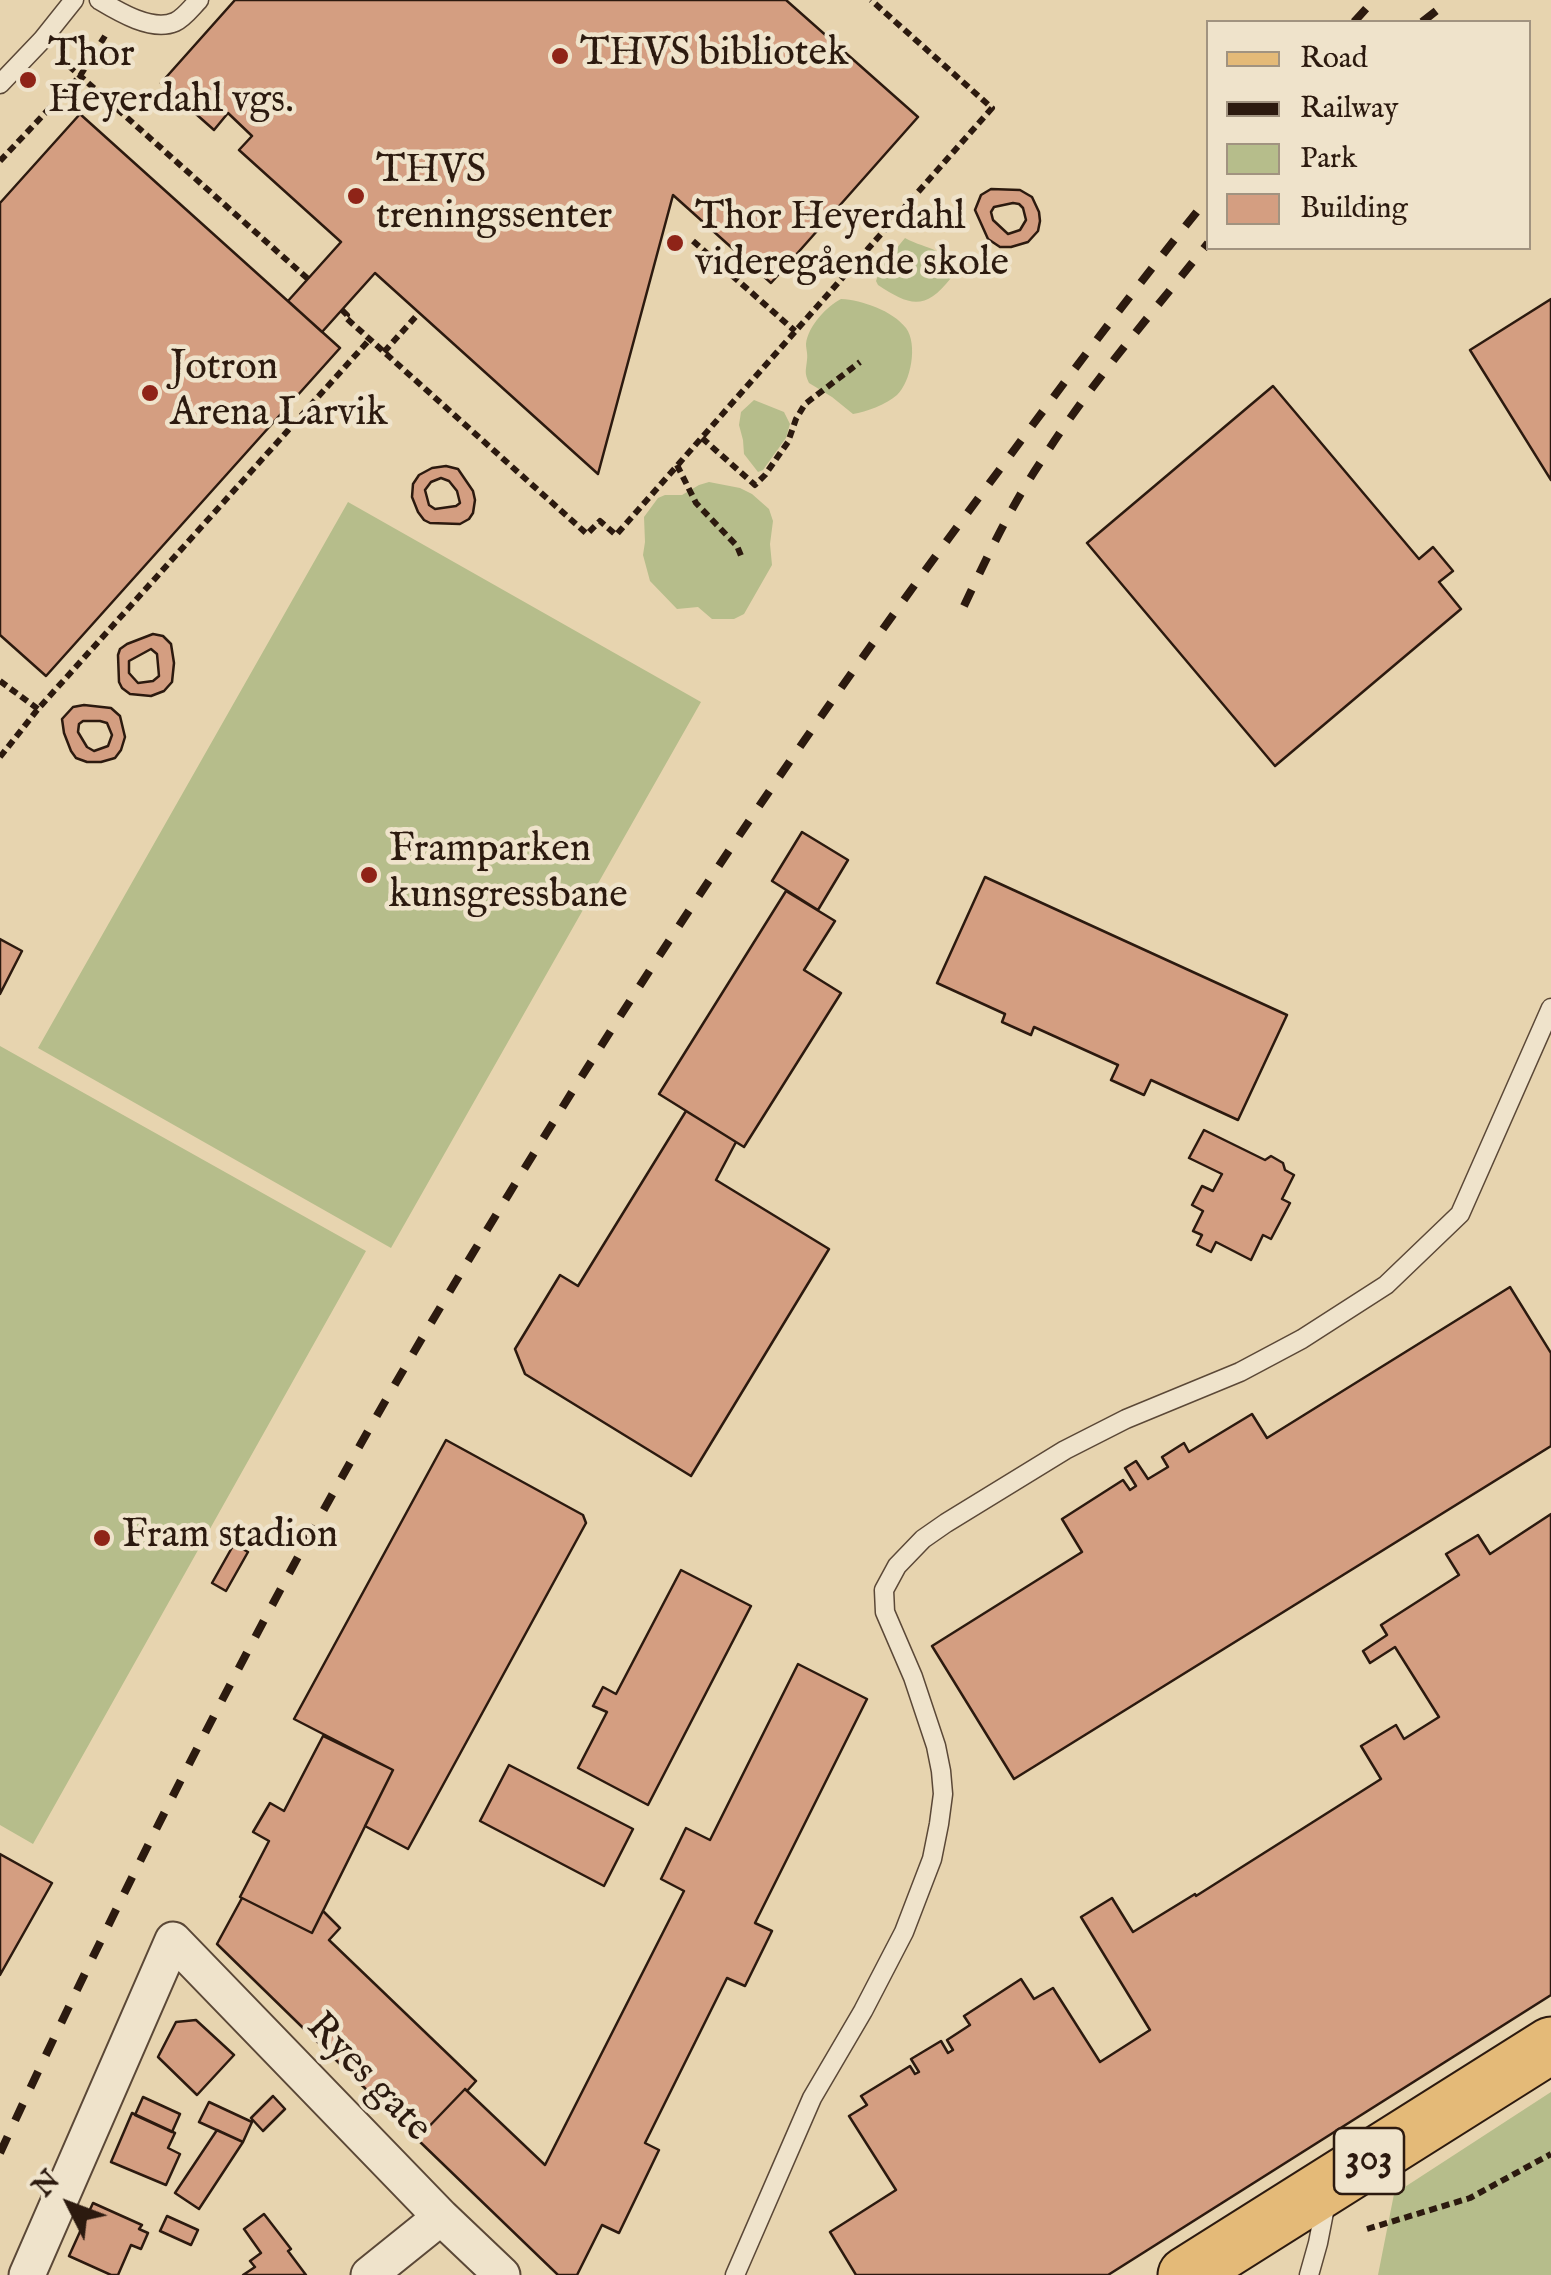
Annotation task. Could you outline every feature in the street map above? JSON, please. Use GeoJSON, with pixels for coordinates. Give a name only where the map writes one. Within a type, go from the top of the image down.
{"type":"FeatureCollection","features":[{"type":"Feature","properties":{"kind":"main road","name":"303"},"geometry":{"type":"LineString","coordinates":[[1186,2275],[1551,2045]]}},
{"type":"Feature","properties":{"kind":"street","name":"Ryes gate"},"geometry":{"type":"LineString","coordinates":[[27,2275],[174,1940],[441,2217],[502,2275]]}},
{"type":"Feature","properties":{"kind":"street"},"geometry":{"type":"LineString","coordinates":[[369,2275],[441,2217]]}},
{"type":"Feature","properties":{"kind":"lane"},"geometry":{"type":"LineString","coordinates":[[0,84],[74,0]]}},
{"type":"Feature","properties":{"kind":"lane"},"geometry":{"type":"LineString","coordinates":[[100,0],[141,20],[163,24],[175,22],[199,0]]}},
{"type":"Feature","properties":{"kind":"lane"},"geometry":{"type":"LineString","coordinates":[[735,2275],[812,2098],[864,2012],[904,1932],[932,1859],[940,1824],[941,1771],[913,1677],[885,1612],[884,1590],[898,1566],[923,1539],[946,1523],[1065,1450],[1126,1419],[1240,1372],[1302,1339],[1386,1284],[1460,1214],[1551,1008]]}},
{"type":"Feature","properties":{"kind":"lane"},"geometry":{"type":"LineString","coordinates":[[1309,2275],[1329,2187]]}},
{"type":"Feature","properties":{"kind":"path"},"geometry":{"type":"LineString","coordinates":[[342,310],[345,317],[587,534],[600,520],[616,536],[992,108],[870,0]]}},
{"type":"Feature","properties":{"kind":"path"},"geometry":{"type":"LineString","coordinates":[[0,161],[80,76],[119,11]]}},
{"type":"Feature","properties":{"kind":"path"},"geometry":{"type":"LineString","coordinates":[[42,40],[308,280]]}},
{"type":"Feature","properties":{"kind":"path"},"geometry":{"type":"LineString","coordinates":[[693,241],[795,331]]}},
{"type":"Feature","properties":{"kind":"path"},"geometry":{"type":"LineString","coordinates":[[384,352],[419,313]]}},
{"type":"Feature","properties":{"kind":"path"},"geometry":{"type":"LineString","coordinates":[[0,757],[38,709],[370,339]]}},
{"type":"Feature","properties":{"kind":"path"},"geometry":{"type":"LineString","coordinates":[[702,438],[755,485],[788,442],[805,404],[860,362]]}},
{"type":"Feature","properties":{"kind":"path"},"geometry":{"type":"LineString","coordinates":[[677,465],[696,503],[737,546],[742,558]]}},
{"type":"Feature","properties":{"kind":"path"},"geometry":{"type":"LineString","coordinates":[[0,680],[38,709]]}},
{"type":"Feature","properties":{"kind":"path"},"geometry":{"type":"LineString","coordinates":[[1367,2229],[1470,2198],[1551,2154]]}},
{"type":"Feature","properties":{"kind":"green space"},"geometry":{"type":"Polygon","coordinates":[[[905,238],[941,254],[949,267],[951,278],[925,300],[908,301],[876,281],[881,267],[905,238]]]}},
{"type":"Feature","properties":{"kind":"green space"},"geometry":{"type":"Polygon","coordinates":[[[841,299],[867,304],[893,316],[906,328],[912,343],[909,372],[902,389],[888,401],[853,414],[809,383],[806,374],[810,330],[841,299]]]}},
{"type":"Feature","properties":{"kind":"green space"},"geometry":{"type":"Polygon","coordinates":[[[754,400],[784,412],[790,424],[786,438],[758,472],[744,454],[739,425],[741,412],[754,400]]]}},
{"type":"Feature","properties":{"kind":"green space"},"geometry":{"type":"Polygon","coordinates":[[[709,482],[752,494],[769,509],[773,521],[772,565],[744,614],[734,619],[712,619],[698,607],[677,609],[650,581],[643,555],[644,517],[658,498],[682,495],[709,482]]]}},
{"type":"Feature","properties":{"kind":"green space","name":"Framparken kunsgressbane"},"geometry":{"type":"Polygon","coordinates":[[[348,502],[701,702],[391,1248],[38,1048],[348,502]]]}},
{"type":"Feature","properties":{"kind":"green space","name":"Fram stadion"},"geometry":{"type":"Polygon","coordinates":[[[0,1046],[366,1251],[33,1844],[0,1825],[0,1046]]]}},
{"type":"Feature","properties":{"kind":"green space"},"geometry":{"type":"Polygon","coordinates":[[[1551,2092],[1551,2275],[1378,2275],[1394,2194],[1551,2092]]]}},
{"type":"Feature","properties":{"kind":"building"},"geometry":{"type":"Polygon","coordinates":[[[235,0],[786,0],[918,117],[771,283],[673,195],[598,474],[375,273],[322,332],[288,301],[341,242],[239,150],[252,136],[228,113],[214,130],[161,83],[235,0]]]}},
{"type":"Feature","properties":{"kind":"building","name":"Jotron Arena Larvik"},"geometry":{"type":"Polygon","coordinates":[[[80,114],[340,348],[46,676],[0,635],[0,203],[80,114]]]}},
{"type":"Feature","properties":{"kind":"building"},"geometry":{"type":"Polygon","coordinates":[[[991,189],[1020,190],[1032,197],[1039,212],[1038,231],[1028,242],[1000,247],[988,239],[975,210],[981,195],[991,189]],[[1019,204],[994,207],[991,212],[993,220],[1008,234],[1020,230],[1026,220],[1019,204]]]}},
{"type":"Feature","properties":{"kind":"building"},"geometry":{"type":"Polygon","coordinates":[[[1551,299],[1551,480],[1470,350],[1551,299]]]}},
{"type":"Feature","properties":{"kind":"building"},"geometry":{"type":"Polygon","coordinates":[[[1273,386],[1419,559],[1433,547],[1453,571],[1439,582],[1461,609],[1275,766],[1087,543],[1273,386]]]}},
{"type":"Feature","properties":{"kind":"building"},"geometry":{"type":"Polygon","coordinates":[[[432,468],[458,469],[475,500],[469,519],[460,524],[430,523],[418,512],[412,497],[413,484],[419,475],[432,468]],[[441,478],[425,490],[429,505],[435,509],[460,503],[449,481],[441,478]]]}},
{"type":"Feature","properties":{"kind":"building"},"geometry":{"type":"Polygon","coordinates":[[[153,634],[163,636],[171,644],[172,682],[164,691],[151,696],[130,694],[122,688],[118,655],[127,644],[153,634]],[[151,649],[129,661],[129,673],[138,683],[159,676],[157,654],[151,649]]]}},
{"type":"Feature","properties":{"kind":"building"},"geometry":{"type":"Polygon","coordinates":[[[73,707],[111,708],[120,716],[125,737],[115,758],[87,762],[76,758],[62,719],[73,707]],[[107,723],[79,724],[78,732],[94,751],[108,746],[112,735],[107,723]]]}},
{"type":"Feature","properties":{"kind":"building"},"geometry":{"type":"Polygon","coordinates":[[[802,832],[848,860],[818,910],[772,881],[802,832]]]}},
{"type":"Feature","properties":{"kind":"building"},"geometry":{"type":"Polygon","coordinates":[[[985,877],[1287,1015],[1238,1120],[1151,1080],[1144,1095],[1111,1080],[1118,1065],[1034,1027],[1031,1035],[1002,1022],[1005,1014],[937,983],[985,877]]]}},
{"type":"Feature","properties":{"kind":"building"},"geometry":{"type":"Polygon","coordinates":[[[786,891],[835,921],[804,970],[841,993],[744,1147],[659,1094],[786,891]]]}},
{"type":"Feature","properties":{"kind":"building"},"geometry":{"type":"Polygon","coordinates":[[[0,939],[22,951],[0,994],[0,939]]]}},
{"type":"Feature","properties":{"kind":"building"},"geometry":{"type":"Polygon","coordinates":[[[686,1111],[736,1142],[716,1180],[829,1249],[691,1476],[525,1374],[515,1349],[560,1275],[578,1286],[686,1111]]]}},
{"type":"Feature","properties":{"kind":"building"},"geometry":{"type":"Polygon","coordinates":[[[1204,1130],[1265,1160],[1271,1156],[1294,1175],[1282,1199],[1290,1203],[1271,1239],[1263,1235],[1251,1260],[1216,1242],[1211,1252],[1197,1245],[1202,1235],[1193,1231],[1203,1211],[1192,1205],[1202,1186],[1213,1191],[1222,1174],[1189,1158],[1204,1130]]]}},
{"type":"Feature","properties":{"kind":"building"},"geometry":{"type":"Polygon","coordinates":[[[1510,1287],[1551,1353],[1551,1446],[1014,1779],[932,1646],[1082,1552],[1062,1519],[1123,1480],[1130,1490],[1136,1486],[1125,1468],[1136,1461],[1148,1479],[1168,1467],[1162,1457],[1184,1443],[1189,1452],[1252,1414],[1267,1438],[1510,1287]]]}},
{"type":"Feature","properties":{"kind":"building"},"geometry":{"type":"Polygon","coordinates":[[[446,1440],[583,1515],[586,1523],[408,1849],[365,1826],[393,1770],[294,1719],[446,1440]]]}},
{"type":"Feature","properties":{"kind":"building"},"geometry":{"type":"Polygon","coordinates":[[[1551,1514],[1551,1995],[1108,2275],[856,2275],[830,2232],[896,2190],[849,2116],[867,2105],[861,2096],[910,2066],[915,2074],[919,2072],[911,2059],[941,2041],[948,2053],[953,2050],[947,2040],[970,2025],[964,2016],[1021,1979],[1034,1999],[1053,1988],[1100,2062],[1150,2030],[1081,1917],[1112,1898],[1133,1932],[1381,1779],[1361,1746],[1396,1725],[1404,1739],[1439,1717],[1395,1647],[1370,1663],[1363,1651],[1387,1635],[1381,1625],[1459,1575],[1446,1554],[1478,1535],[1490,1554],[1551,1514]]]}},
{"type":"Feature","properties":{"kind":"building"},"geometry":{"type":"Polygon","coordinates":[[[234,1544],[248,1552],[226,1591],[212,1583],[234,1544]]]}},
{"type":"Feature","properties":{"kind":"building"},"geometry":{"type":"Polygon","coordinates":[[[681,1570],[751,1606],[648,1805],[578,1768],[607,1712],[593,1706],[603,1687],[616,1694],[681,1570]]]}},
{"type":"Feature","properties":{"kind":"building"},"geometry":{"type":"Polygon","coordinates":[[[798,1664],[867,1699],[755,1923],[772,1931],[745,1986],[727,1978],[645,2143],[659,2150],[619,2233],[602,2225],[577,2275],[558,2275],[417,2139],[465,2089],[545,2165],[684,1891],[661,1879],[686,1828],[710,1840],[798,1664]]]}},
{"type":"Feature","properties":{"kind":"building"},"geometry":{"type":"Polygon","coordinates":[[[323,1736],[393,1770],[312,1933],[240,1897],[269,1841],[253,1832],[270,1803],[284,1811],[323,1736]]]}},
{"type":"Feature","properties":{"kind":"building"},"geometry":{"type":"Polygon","coordinates":[[[509,1765],[633,1829],[604,1886],[480,1821],[509,1765]]]}},
{"type":"Feature","properties":{"kind":"building"},"geometry":{"type":"Polygon","coordinates":[[[0,1854],[52,1883],[0,1975],[0,1854]]]}},
{"type":"Feature","properties":{"kind":"building"},"geometry":{"type":"Polygon","coordinates":[[[242,1898],[312,1933],[323,1911],[340,1928],[329,1940],[476,2081],[417,2139],[217,1944],[242,1898]]]}},
{"type":"Feature","properties":{"kind":"building"},"geometry":{"type":"Polygon","coordinates":[[[196,2020],[234,2055],[197,2095],[158,2057],[176,2022],[196,2020]]]}},
{"type":"Feature","properties":{"kind":"building"},"geometry":{"type":"Polygon","coordinates":[[[273,2096],[285,2109],[263,2131],[251,2118],[273,2096]]]}},
{"type":"Feature","properties":{"kind":"building"},"geometry":{"type":"Polygon","coordinates":[[[143,2097],[180,2114],[172,2132],[135,2115],[143,2097]]]}},
{"type":"Feature","properties":{"kind":"building"},"geometry":{"type":"Polygon","coordinates":[[[209,2102],[252,2122],[243,2142],[199,2122],[209,2102]]]}},
{"type":"Feature","properties":{"kind":"building"},"geometry":{"type":"Polygon","coordinates":[[[132,2113],[175,2133],[168,2148],[180,2154],[166,2185],[111,2162],[132,2113]]]}},
{"type":"Feature","properties":{"kind":"building"},"geometry":{"type":"Polygon","coordinates":[[[217,2130],[243,2142],[199,2209],[175,2193],[217,2130]]]}},
{"type":"Feature","properties":{"kind":"building"},"geometry":{"type":"Polygon","coordinates":[[[93,2203],[142,2225],[139,2229],[148,2233],[141,2249],[131,2245],[118,2275],[69,2256],[93,2203]]]}},
{"type":"Feature","properties":{"kind":"building"},"geometry":{"type":"Polygon","coordinates":[[[264,2214],[306,2275],[243,2275],[255,2267],[250,2261],[261,2253],[244,2229],[264,2214]]]}},
{"type":"Feature","properties":{"kind":"building"},"geometry":{"type":"Polygon","coordinates":[[[167,2216],[198,2230],[191,2245],[160,2231],[167,2216]]]}},
{"type":"Feature","properties":{"kind":"railway"},"geometry":{"type":"LineString","coordinates":[[1356,20],[1374,0]]}},
{"type":"Feature","properties":{"kind":"railway"},"geometry":{"type":"LineString","coordinates":[[1425,20],[1450,0]]}},
{"type":"Feature","properties":{"kind":"railway"},"geometry":{"type":"LineString","coordinates":[[0,2153],[153,1835],[275,1600],[380,1411],[543,1138],[674,933],[825,710],[1038,418],[1206,201]]}},
{"type":"Feature","properties":{"kind":"railway"},"geometry":{"type":"LineString","coordinates":[[964,606],[1009,515],[1059,434],[1206,246]]}},
{"type":"Feature","properties":{"kind":"place","name":"THVS bibliotek"},"geometry":{"type":"Point","coordinates":[560,56]}},
{"type":"Feature","properties":{"kind":"place","name":"Thor Heyerdahl vgs."},"geometry":{"type":"Point","coordinates":[28,80]}},
{"type":"Feature","properties":{"kind":"place","name":"THVS treningssenter"},"geometry":{"type":"Point","coordinates":[356,196]}},
{"type":"Feature","properties":{"kind":"place","name":"Thor Heyerdahl videregående skole"},"geometry":{"type":"Point","coordinates":[675,243]}},
{"type":"Feature","properties":{"kind":"place","name":"Jotron Arena Larvik"},"geometry":{"type":"Point","coordinates":[150,393]}},
{"type":"Feature","properties":{"kind":"place","name":"Framparken kunsgressbane"},"geometry":{"type":"Point","coordinates":[369,875]}},
{"type":"Feature","properties":{"kind":"place","name":"Fram stadion"},"geometry":{"type":"Point","coordinates":[102,1538]}}]}
